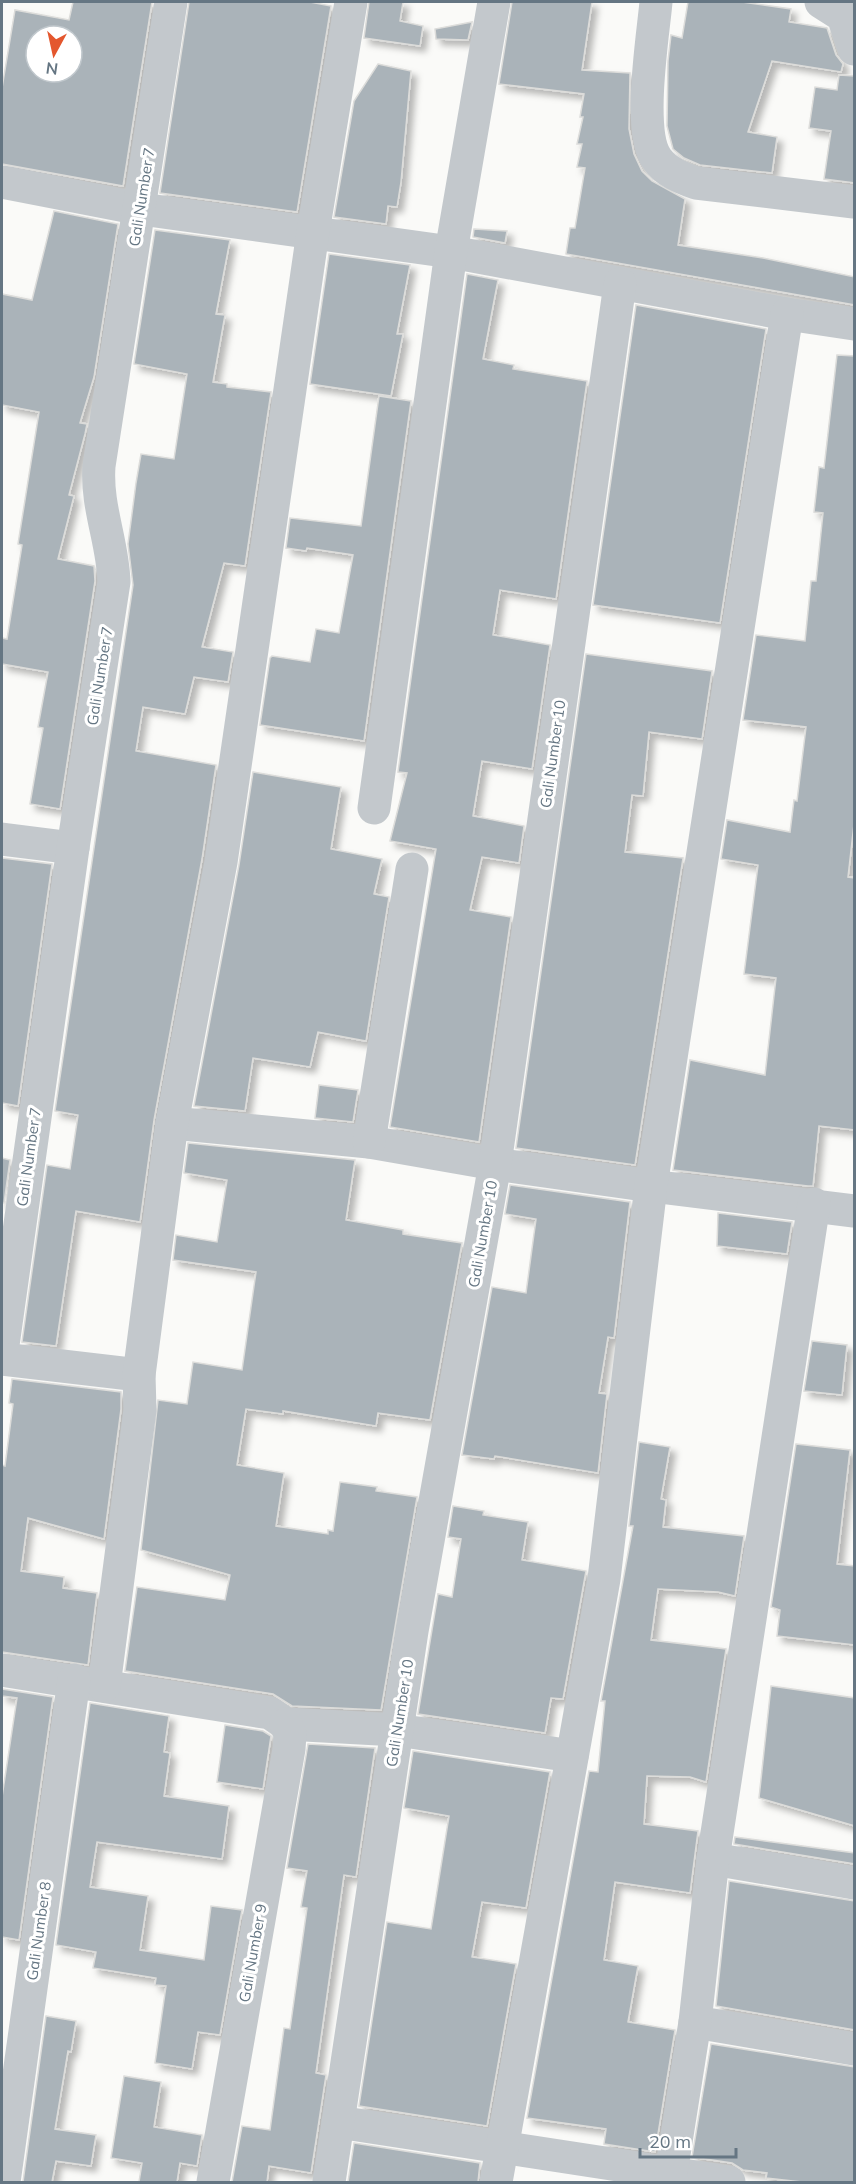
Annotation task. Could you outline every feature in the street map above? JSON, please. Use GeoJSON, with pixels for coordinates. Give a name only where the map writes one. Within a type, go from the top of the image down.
{"type":"FeatureCollection","features":[{"type":"Feature","properties":{"kind":"street","name":"Gali Number 7"},"geometry":{"type":"LineString","coordinates":[[2,1352],[73,848],[114,582],[114,560],[99,503],[99,466],[141,209],[171,2]]}},
{"type":"Feature","properties":{"kind":"street","name":"Gali Number 8"},"geometry":{"type":"LineString","coordinates":[[4,2182],[89,1683],[140,1410],[140,1375],[172,1123],[221,862],[312,232],[351,2]]}},
{"type":"Feature","properties":{"kind":"street"},"geometry":{"type":"LineString","coordinates":[[374,808],[452,252],[494,2]]}},
{"type":"Feature","properties":{"kind":"street"},"geometry":{"type":"LineString","coordinates":[[656,2],[648,113],[651,147],[657,159],[675,175],[696,183],[855,202]]}},
{"type":"Feature","properties":{"kind":"street"},"geometry":{"type":"LineString","coordinates":[[839,9],[855,49]]}},
{"type":"Feature","properties":{"kind":"street"},"geometry":{"type":"LineString","coordinates":[[2,182],[141,209],[452,252],[787,314],[855,324]]}},
{"type":"Feature","properties":{"kind":"street","name":"Gali Number 10"},"geometry":{"type":"LineString","coordinates":[[329,2182],[397,1730],[495,1164],[620,284]]}},
{"type":"Feature","properties":{"kind":"street"},"geometry":{"type":"LineString","coordinates":[[496,2182],[604,1579],[651,1186],[787,314]]}},
{"type":"Feature","properties":{"kind":"street"},"geometry":{"type":"LineString","coordinates":[[2,838],[73,848]]}},
{"type":"Feature","properties":{"kind":"street"},"geometry":{"type":"LineString","coordinates":[[369,1142],[412,869]]}},
{"type":"Feature","properties":{"kind":"street"},"geometry":{"type":"LineString","coordinates":[[172,1123],[369,1142],[495,1164],[855,1211]]}},
{"type":"Feature","properties":{"kind":"street"},"geometry":{"type":"LineString","coordinates":[[671,2173],[695,2022],[713,1859],[814,1204]]}},
{"type":"Feature","properties":{"kind":"street"},"geometry":{"type":"LineString","coordinates":[[2,1359],[140,1375]]}},
{"type":"Feature","properties":{"kind":"street"},"geometry":{"type":"LineString","coordinates":[[2,1670],[270,1713],[286,1724],[397,1730],[572,1756]]}},
{"type":"Feature","properties":{"kind":"street","name":"Gali Number 9"},"geometry":{"type":"LineString","coordinates":[[213,2182],[289,1749],[290,1734],[286,1724]]}},
{"type":"Feature","properties":{"kind":"street"},"geometry":{"type":"LineString","coordinates":[[713,1859],[855,1883]]}},
{"type":"Feature","properties":{"kind":"street"},"geometry":{"type":"LineString","coordinates":[[695,2022],[855,2049]]}},
{"type":"Feature","properties":{"kind":"street"},"geometry":{"type":"LineString","coordinates":[[338,2122],[729,2182]]}},
{"type":"Feature","properties":{"kind":"building"},"geometry":{"type":"Polygon","coordinates":[[[73,2],[152,2],[123,186],[2,164],[2,88],[15,10],[69,20],[73,2]]]}},
{"type":"Feature","properties":{"kind":"building"},"geometry":{"type":"Polygon","coordinates":[[[189,2],[310,2],[331,6],[297,212],[160,193],[189,2]]]}},
{"type":"Feature","properties":{"kind":"building"},"geometry":{"type":"Polygon","coordinates":[[[369,2],[403,2],[400,21],[423,26],[420,46],[364,38],[369,2]]]}},
{"type":"Feature","properties":{"kind":"building"},"geometry":{"type":"Polygon","coordinates":[[[512,2],[592,2],[582,70],[630,73],[629,129],[634,154],[642,171],[652,181],[685,199],[678,245],[763,258],[855,277],[855,305],[566,254],[570,228],[575,228],[585,168],[577,167],[582,144],[577,144],[583,117],[580,117],[584,94],[499,84],[512,2]]]}},
{"type":"Feature","properties":{"kind":"building"},"geometry":{"type":"Polygon","coordinates":[[[688,2],[742,2],[791,9],[789,22],[827,28],[836,55],[843,64],[841,72],[772,61],[748,132],[777,137],[772,173],[700,165],[684,158],[673,149],[667,126],[668,61],[671,35],[682,38],[688,2]]]}},
{"type":"Feature","properties":{"kind":"building"},"geometry":{"type":"Polygon","coordinates":[[[472,22],[468,40],[436,39],[435,29],[472,22]]]}},
{"type":"Feature","properties":{"kind":"building"},"geometry":{"type":"Polygon","coordinates":[[[378,64],[411,71],[397,207],[388,206],[386,224],[334,217],[354,101],[378,64]]]}},
{"type":"Feature","properties":{"kind":"building"},"geometry":{"type":"Polygon","coordinates":[[[839,75],[855,76],[855,183],[824,179],[831,131],[809,128],[815,87],[837,90],[839,75]]]}},
{"type":"Feature","properties":{"kind":"building"},"geometry":{"type":"Polygon","coordinates":[[[54,211],[118,224],[94,377],[80,423],[87,424],[69,495],[74,496],[58,559],[94,566],[95,581],[60,809],[30,804],[43,728],[38,727],[48,672],[2,664],[2,638],[7,639],[22,545],[18,544],[39,412],[2,405],[2,294],[32,300],[54,211]]]}},
{"type":"Feature","properties":{"kind":"building"},"geometry":{"type":"Polygon","coordinates":[[[474,229],[507,231],[505,243],[473,237],[474,229]]]}},
{"type":"Feature","properties":{"kind":"building"},"geometry":{"type":"Polygon","coordinates":[[[155,230],[230,240],[216,314],[225,315],[213,382],[227,384],[227,387],[271,392],[245,566],[224,563],[202,647],[233,652],[228,682],[194,677],[185,714],[143,707],[136,751],[216,765],[202,859],[154,1120],[140,1222],[76,1211],[56,1346],[22,1342],[47,1165],[70,1169],[78,1115],[55,1111],[133,585],[128,544],[136,483],[141,454],[174,459],[187,374],[134,364],[155,230]]]}},
{"type":"Feature","properties":{"kind":"building"},"geometry":{"type":"Polygon","coordinates":[[[329,254],[410,265],[397,334],[403,334],[391,396],[310,384],[329,254]]]}},
{"type":"Feature","properties":{"kind":"building"},"geometry":{"type":"Polygon","coordinates":[[[467,274],[498,280],[483,359],[514,365],[513,369],[587,381],[556,599],[500,590],[493,635],[550,645],[532,769],[482,761],[473,816],[524,826],[519,863],[482,857],[470,910],[511,917],[479,1142],[390,1127],[436,849],[390,841],[407,773],[398,772],[467,274]]]}},
{"type":"Feature","properties":{"kind":"building"},"geometry":{"type":"Polygon","coordinates":[[[636,305],[766,329],[720,623],[593,605],[636,305]]]}},
{"type":"Feature","properties":{"kind":"building"},"geometry":{"type":"Polygon","coordinates":[[[837,355],[855,356],[854,824],[848,877],[855,878],[855,1130],[819,1126],[813,1186],[808,1186],[673,1170],[690,1060],[765,1075],[776,978],[744,974],[758,865],[721,859],[727,820],[790,832],[794,800],[797,801],[806,727],[743,720],[756,635],[805,641],[811,581],[816,581],[823,513],[814,512],[819,467],[824,468],[837,355]]]}},
{"type":"Feature","properties":{"kind":"building"},"geometry":{"type":"Polygon","coordinates":[[[379,396],[411,401],[364,741],[260,725],[270,658],[272,656],[310,662],[316,629],[339,633],[353,555],[307,548],[306,551],[286,548],[290,518],[361,526],[379,396]]]}},
{"type":"Feature","properties":{"kind":"building"},"geometry":{"type":"Polygon","coordinates":[[[586,654],[712,671],[702,739],[649,732],[643,796],[632,795],[625,852],[683,858],[635,1165],[516,1148],[586,654]]]}},
{"type":"Feature","properties":{"kind":"building"},"geometry":{"type":"Polygon","coordinates":[[[253,772],[341,787],[331,849],[382,859],[374,894],[389,897],[366,1041],[318,1032],[310,1067],[253,1058],[245,1111],[194,1106],[239,865],[253,772]]]}},
{"type":"Feature","properties":{"kind":"building"},"geometry":{"type":"Polygon","coordinates":[[[2,858],[52,864],[18,1106],[2,1103],[2,858]]]}},
{"type":"Feature","properties":{"kind":"building"},"geometry":{"type":"Polygon","coordinates":[[[319,1085],[358,1090],[353,1122],[315,1118],[319,1085]]]}},
{"type":"Feature","properties":{"kind":"building"},"geometry":{"type":"Polygon","coordinates":[[[188,1143],[355,1160],[346,1220],[403,1230],[403,1234],[462,1243],[430,1420],[378,1413],[376,1426],[283,1411],[283,1414],[246,1409],[237,1465],[284,1473],[276,1526],[328,1534],[328,1530],[333,1531],[340,1482],[377,1487],[376,1491],[417,1497],[381,1710],[292,1706],[273,1694],[125,1671],[137,1587],[225,1600],[230,1575],[141,1550],[158,1400],[187,1404],[193,1362],[242,1370],[256,1272],[173,1260],[176,1235],[217,1242],[227,1180],[184,1173],[188,1143]]]}},
{"type":"Feature","properties":{"kind":"building"},"geometry":{"type":"Polygon","coordinates":[[[2,1158],[10,1160],[4,1203],[2,1203],[2,1158]]]}},
{"type":"Feature","properties":{"kind":"building"},"geometry":{"type":"Polygon","coordinates":[[[510,1185],[630,1202],[614,1338],[608,1337],[599,1393],[607,1394],[598,1473],[495,1456],[494,1459],[462,1455],[492,1287],[526,1293],[536,1219],[505,1214],[510,1185]]]}},
{"type":"Feature","properties":{"kind":"building"},"geometry":{"type":"Polygon","coordinates":[[[718,1213],[792,1222],[787,1254],[717,1246],[718,1213]]]}},
{"type":"Feature","properties":{"kind":"building"},"geometry":{"type":"Polygon","coordinates":[[[812,1341],[847,1345],[842,1395],[804,1391],[812,1341]]]}},
{"type":"Feature","properties":{"kind":"building"},"geometry":{"type":"Polygon","coordinates":[[[12,1379],[121,1392],[121,1409],[104,1539],[28,1518],[21,1571],[64,1577],[63,1588],[97,1593],[88,1665],[2,1652],[2,1465],[5,1466],[13,1404],[9,1403],[12,1379]]]}},
{"type":"Feature","properties":{"kind":"building"},"geometry":{"type":"Polygon","coordinates":[[[639,1442],[670,1447],[661,1499],[666,1500],[663,1527],[744,1536],[735,1596],[718,1592],[658,1589],[651,1640],[726,1649],[706,1782],[690,1777],[647,1776],[644,1824],[698,1831],[690,1893],[615,1882],[604,1960],[638,1966],[628,2022],[675,2030],[655,2152],[604,2144],[606,2129],[527,2118],[589,1771],[598,1772],[605,1701],[601,1701],[633,1526],[629,1526],[639,1442]]]}},
{"type":"Feature","properties":{"kind":"building"},"geometry":{"type":"Polygon","coordinates":[[[796,1444],[850,1450],[837,1564],[855,1566],[855,1645],[777,1636],[780,1610],[771,1607],[796,1444]]]}},
{"type":"Feature","properties":{"kind":"building"},"geometry":{"type":"Polygon","coordinates":[[[453,1506],[484,1511],[483,1515],[528,1522],[522,1560],[586,1571],[563,1699],[551,1698],[545,1733],[418,1714],[438,1594],[452,1597],[461,1539],[448,1537],[453,1506]]]}},
{"type":"Feature","properties":{"kind":"building"},"geometry":{"type":"Polygon","coordinates":[[[771,1686],[855,1698],[855,1826],[759,1798],[771,1686]]]}},
{"type":"Feature","properties":{"kind":"building"},"geometry":{"type":"Polygon","coordinates":[[[2,1689],[53,1697],[19,1940],[2,1937],[2,1797],[17,1698],[2,1696],[2,1689]]]}},
{"type":"Feature","properties":{"kind":"building"},"geometry":{"type":"Polygon","coordinates":[[[90,1703],[169,1716],[164,1752],[170,1753],[164,1796],[229,1806],[222,1859],[97,1842],[90,1887],[148,1896],[140,1950],[204,1960],[211,1906],[242,1910],[220,2035],[198,2032],[192,2069],[155,2063],[166,1986],[155,1985],[156,1978],[93,1968],[96,1952],[56,1945],[90,1703]]]}},
{"type":"Feature","properties":{"kind":"building"},"geometry":{"type":"Polygon","coordinates":[[[225,1725],[263,1731],[271,1736],[263,1789],[217,1782],[225,1725]]]}},
{"type":"Feature","properties":{"kind":"building"},"geometry":{"type":"Polygon","coordinates":[[[308,1744],[375,1748],[356,1877],[344,1875],[316,2073],[326,2075],[311,2173],[269,2166],[267,2182],[232,2182],[242,2126],[270,2130],[284,2028],[290,2029],[307,1908],[301,1907],[307,1871],[287,1868],[308,1744]]]}},
{"type":"Feature","properties":{"kind":"building"},"geometry":{"type":"Polygon","coordinates":[[[413,1751],[550,1772],[526,1908],[482,1902],[472,1957],[516,1964],[487,2126],[359,2106],[387,1922],[431,1929],[449,1816],[404,1808],[413,1751]]]}},
{"type":"Feature","properties":{"kind":"building"},"geometry":{"type":"Polygon","coordinates":[[[735,1837],[855,1853],[855,1864],[734,1844],[735,1837]]]}},
{"type":"Feature","properties":{"kind":"building"},"geometry":{"type":"Polygon","coordinates":[[[729,1881],[855,1901],[855,2030],[716,2006],[729,1881]]]}},
{"type":"Feature","properties":{"kind":"building"},"geometry":{"type":"Polygon","coordinates":[[[46,2016],[76,2021],[71,2052],[68,2051],[55,2129],[96,2135],[91,2166],[56,2161],[52,2182],[23,2182],[46,2016]]]}},
{"type":"Feature","properties":{"kind":"building"},"geometry":{"type":"Polygon","coordinates":[[[711,2044],[855,2067],[855,2182],[802,2182],[766,2178],[767,2173],[743,2170],[732,2163],[692,2157],[711,2044]]]}},
{"type":"Feature","properties":{"kind":"building"},"geometry":{"type":"Polygon","coordinates":[[[124,2076],[161,2082],[154,2127],[202,2135],[197,2166],[180,2163],[177,2182],[139,2182],[142,2163],[111,2158],[124,2076]]]}},
{"type":"Feature","properties":{"kind":"building"},"geometry":{"type":"Polygon","coordinates":[[[354,2143],[480,2163],[478,2182],[348,2182],[354,2143]]]}}]}
